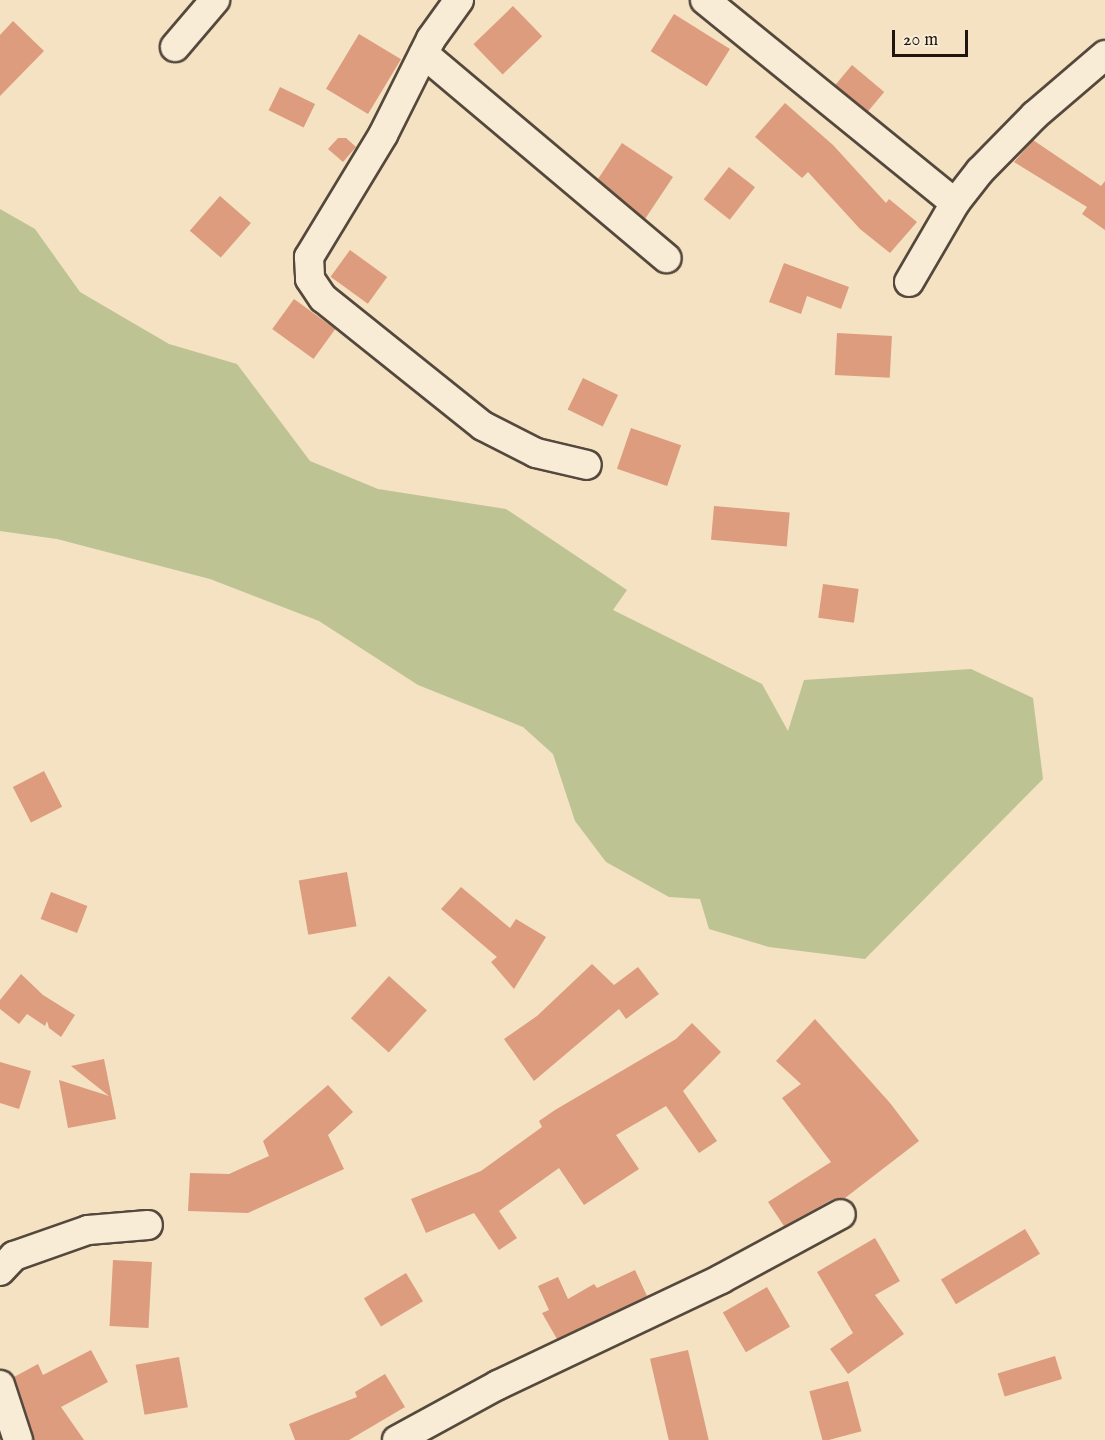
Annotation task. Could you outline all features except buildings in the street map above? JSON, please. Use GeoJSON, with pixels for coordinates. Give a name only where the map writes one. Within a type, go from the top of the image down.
{"type":"FeatureCollection","features":[{"type":"Feature","properties":{"kind":"street"},"geometry":{"type":"LineString","coordinates":[[175,47],[215,0]]}},
{"type":"Feature","properties":{"kind":"street"},"geometry":{"type":"LineString","coordinates":[[459,0],[424,54],[383,135],[309,257],[309,279],[323,298],[483,426],[536,453],[587,465]]}},
{"type":"Feature","properties":{"kind":"street"},"geometry":{"type":"LineString","coordinates":[[705,0],[956,203]]}},
{"type":"Feature","properties":{"kind":"street"},"geometry":{"type":"LineString","coordinates":[[424,54],[666,258]]}},
{"type":"Feature","properties":{"kind":"street"},"geometry":{"type":"LineString","coordinates":[[909,282],[956,203],[1035,115],[1105,55]]}},
{"type":"Feature","properties":{"kind":"street"},"geometry":{"type":"LineString","coordinates":[[398,1440],[498,1385],[721,1279],[841,1214]]}},
{"type":"Feature","properties":{"kind":"street"},"geometry":{"type":"LineString","coordinates":[[0,1271],[14,1256],[88,1230],[148,1225]]}},
{"type":"Feature","properties":{"kind":"street"},"geometry":{"type":"LineString","coordinates":[[0,1385],[18,1440]]}},
{"type":"Feature","properties":{"kind":"green space"},"geometry":{"type":"Polygon","coordinates":[[[0,209],[35,229],[80,292],[169,344],[237,364],[310,461],[378,489],[506,509],[627,590],[613,610],[762,684],[788,731],[804,680],[971,669],[1033,698],[1043,779],[865,959],[769,947],[709,929],[700,899],[669,897],[606,862],[575,821],[553,754],[523,727],[418,685],[319,621],[210,579],[57,539],[0,531],[0,209]]]}}]}
